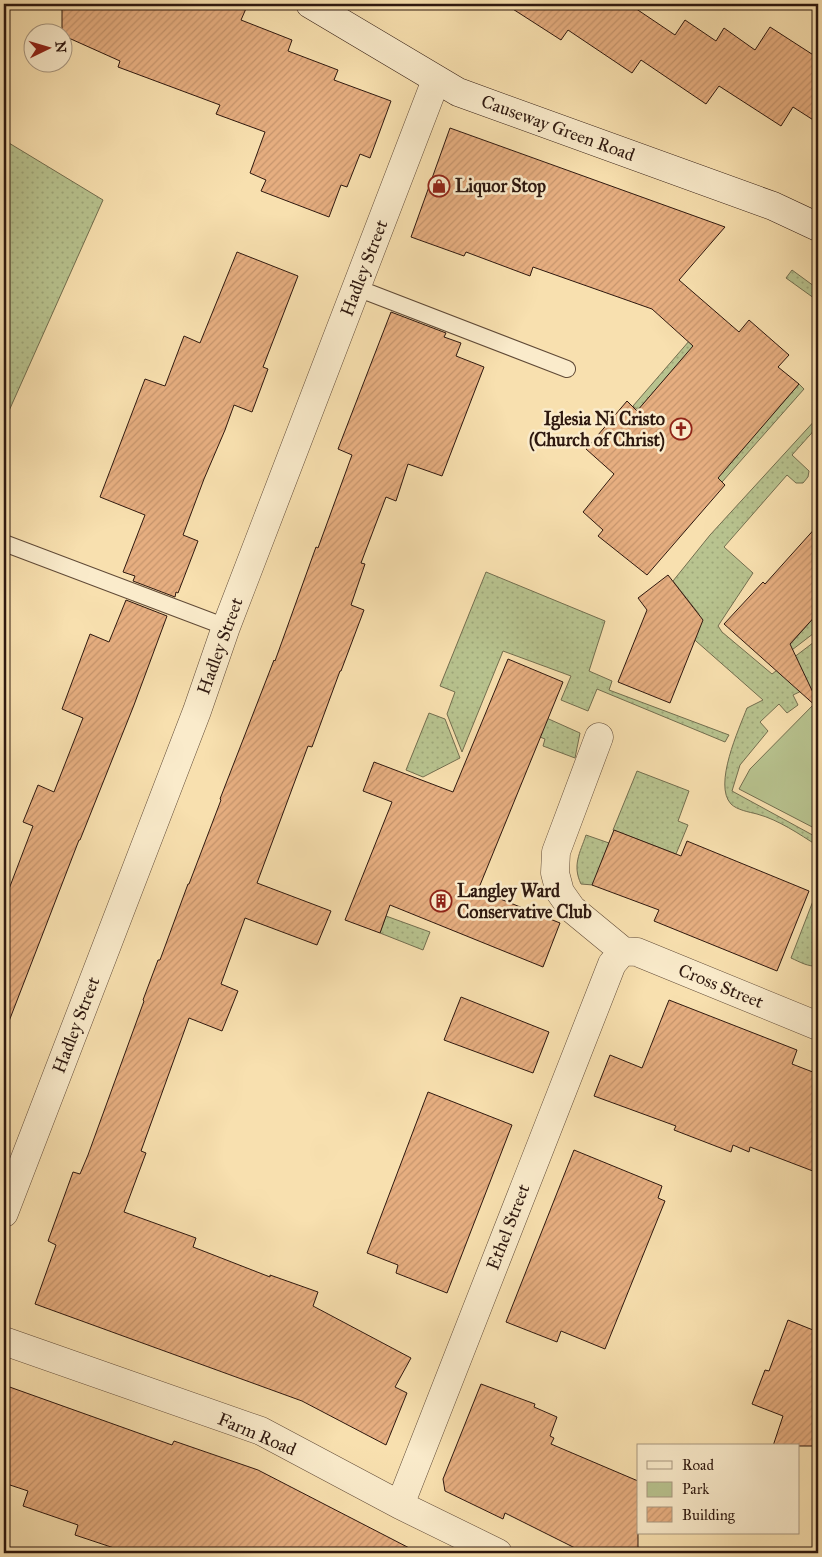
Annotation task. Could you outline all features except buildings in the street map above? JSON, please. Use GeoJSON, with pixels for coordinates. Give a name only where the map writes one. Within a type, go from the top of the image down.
{"type":"FeatureCollection","features":[{"type":"Feature","properties":{"kind":"street","name":"Causeway Green Road"},"geometry":{"type":"LineString","coordinates":[[310,4],[458,92],[773,206],[818,228]]}},
{"type":"Feature","properties":{"kind":"street","name":"Hadley Street"},"geometry":{"type":"LineString","coordinates":[[4,1213],[436,80]]}},
{"type":"Feature","properties":{"kind":"street"},"geometry":{"type":"LineString","coordinates":[[599,737],[556,852],[555,872],[560,892],[572,909],[623,951]]}},
{"type":"Feature","properties":{"kind":"street","name":"Cross Street"},"geometry":{"type":"LineString","coordinates":[[623,951],[637,952],[818,1026]]}},
{"type":"Feature","properties":{"kind":"street","name":"Ethel Street"},"geometry":{"type":"LineString","coordinates":[[400,1505],[612,964],[623,951]]}},
{"type":"Feature","properties":{"kind":"street","name":"Farm Road"},"geometry":{"type":"LineString","coordinates":[[4,1341],[261,1431],[400,1505],[498,1553]]}},
{"type":"Feature","properties":{"kind":"lane"},"geometry":{"type":"LineString","coordinates":[[357,288],[567,369]]}},
{"type":"Feature","properties":{"kind":"lane"},"geometry":{"type":"LineString","coordinates":[[4,543],[226,627]]}},
{"type":"Feature","properties":{"kind":"green space"},"geometry":{"type":"Polygon","coordinates":[[[4,140],[103,200],[4,422],[4,140]]]}},
{"type":"Feature","properties":{"kind":"green space"},"geometry":{"type":"Polygon","coordinates":[[[792,270],[818,289],[818,301],[786,278],[792,270]]]}},
{"type":"Feature","properties":{"kind":"green space"},"geometry":{"type":"Polygon","coordinates":[[[715,311],[720,316],[638,410],[633,406],[715,311]]]}},
{"type":"Feature","properties":{"kind":"green space"},"geometry":{"type":"Polygon","coordinates":[[[799,384],[804,389],[722,482],[717,478],[799,384]]]}},
{"type":"Feature","properties":{"kind":"green space"},"geometry":{"type":"Polygon","coordinates":[[[818,417],[818,426],[792,455],[809,471],[808,477],[803,483],[796,483],[787,475],[724,547],[753,573],[718,626],[722,632],[772,674],[818,639],[818,695],[815,697],[810,687],[793,695],[798,705],[787,713],[779,704],[760,722],[768,731],[740,765],[732,791],[818,838],[818,846],[773,820],[736,808],[731,804],[726,795],[726,771],[729,757],[747,708],[763,700],[688,634],[699,614],[673,581],[710,535],[818,417]]]}},
{"type":"Feature","properties":{"kind":"green space"},"geometry":{"type":"Polygon","coordinates":[[[486,572],[605,621],[589,671],[612,681],[609,690],[729,735],[725,742],[597,689],[588,711],[561,700],[571,676],[503,651],[462,752],[447,714],[455,692],[440,686],[486,572]]]}},
{"type":"Feature","properties":{"kind":"green space"},"geometry":{"type":"Polygon","coordinates":[[[818,613],[818,630],[771,666],[818,613]]]}},
{"type":"Feature","properties":{"kind":"green space"},"geometry":{"type":"Polygon","coordinates":[[[818,700],[818,830],[739,789],[750,769],[818,700]]]}},
{"type":"Feature","properties":{"kind":"green space"},"geometry":{"type":"Polygon","coordinates":[[[429,713],[445,719],[460,758],[423,777],[406,770],[429,713]]]}},
{"type":"Feature","properties":{"kind":"green space"},"geometry":{"type":"Polygon","coordinates":[[[542,716],[580,733],[575,758],[543,746],[545,739],[540,737],[542,716]]]}},
{"type":"Feature","properties":{"kind":"green space"},"geometry":{"type":"Polygon","coordinates":[[[637,771],[689,791],[678,821],[688,825],[676,854],[613,830],[637,771]]]}},
{"type":"Feature","properties":{"kind":"green space"},"geometry":{"type":"Polygon","coordinates":[[[586,835],[609,843],[593,885],[581,884],[577,871],[578,859],[586,835]]]}},
{"type":"Feature","properties":{"kind":"green space"},"geometry":{"type":"Polygon","coordinates":[[[818,888],[818,966],[811,966],[791,958],[818,888]]]}},
{"type":"Feature","properties":{"kind":"green space"},"geometry":{"type":"Polygon","coordinates":[[[386,916],[430,932],[423,950],[380,933],[386,916]]]}},
{"type":"Feature","properties":{"kind":"place","name":"Liquor Stop"},"geometry":{"type":"Point","coordinates":[439,186]}},
{"type":"Feature","properties":{"kind":"place","name":"Iglesia Ni Cristo (Church of Christ)"},"geometry":{"type":"Point","coordinates":[681,429]}},
{"type":"Feature","properties":{"kind":"place","name":"Langley Ward Conservative Club"},"geometry":{"type":"Point","coordinates":[441,901]}}]}
